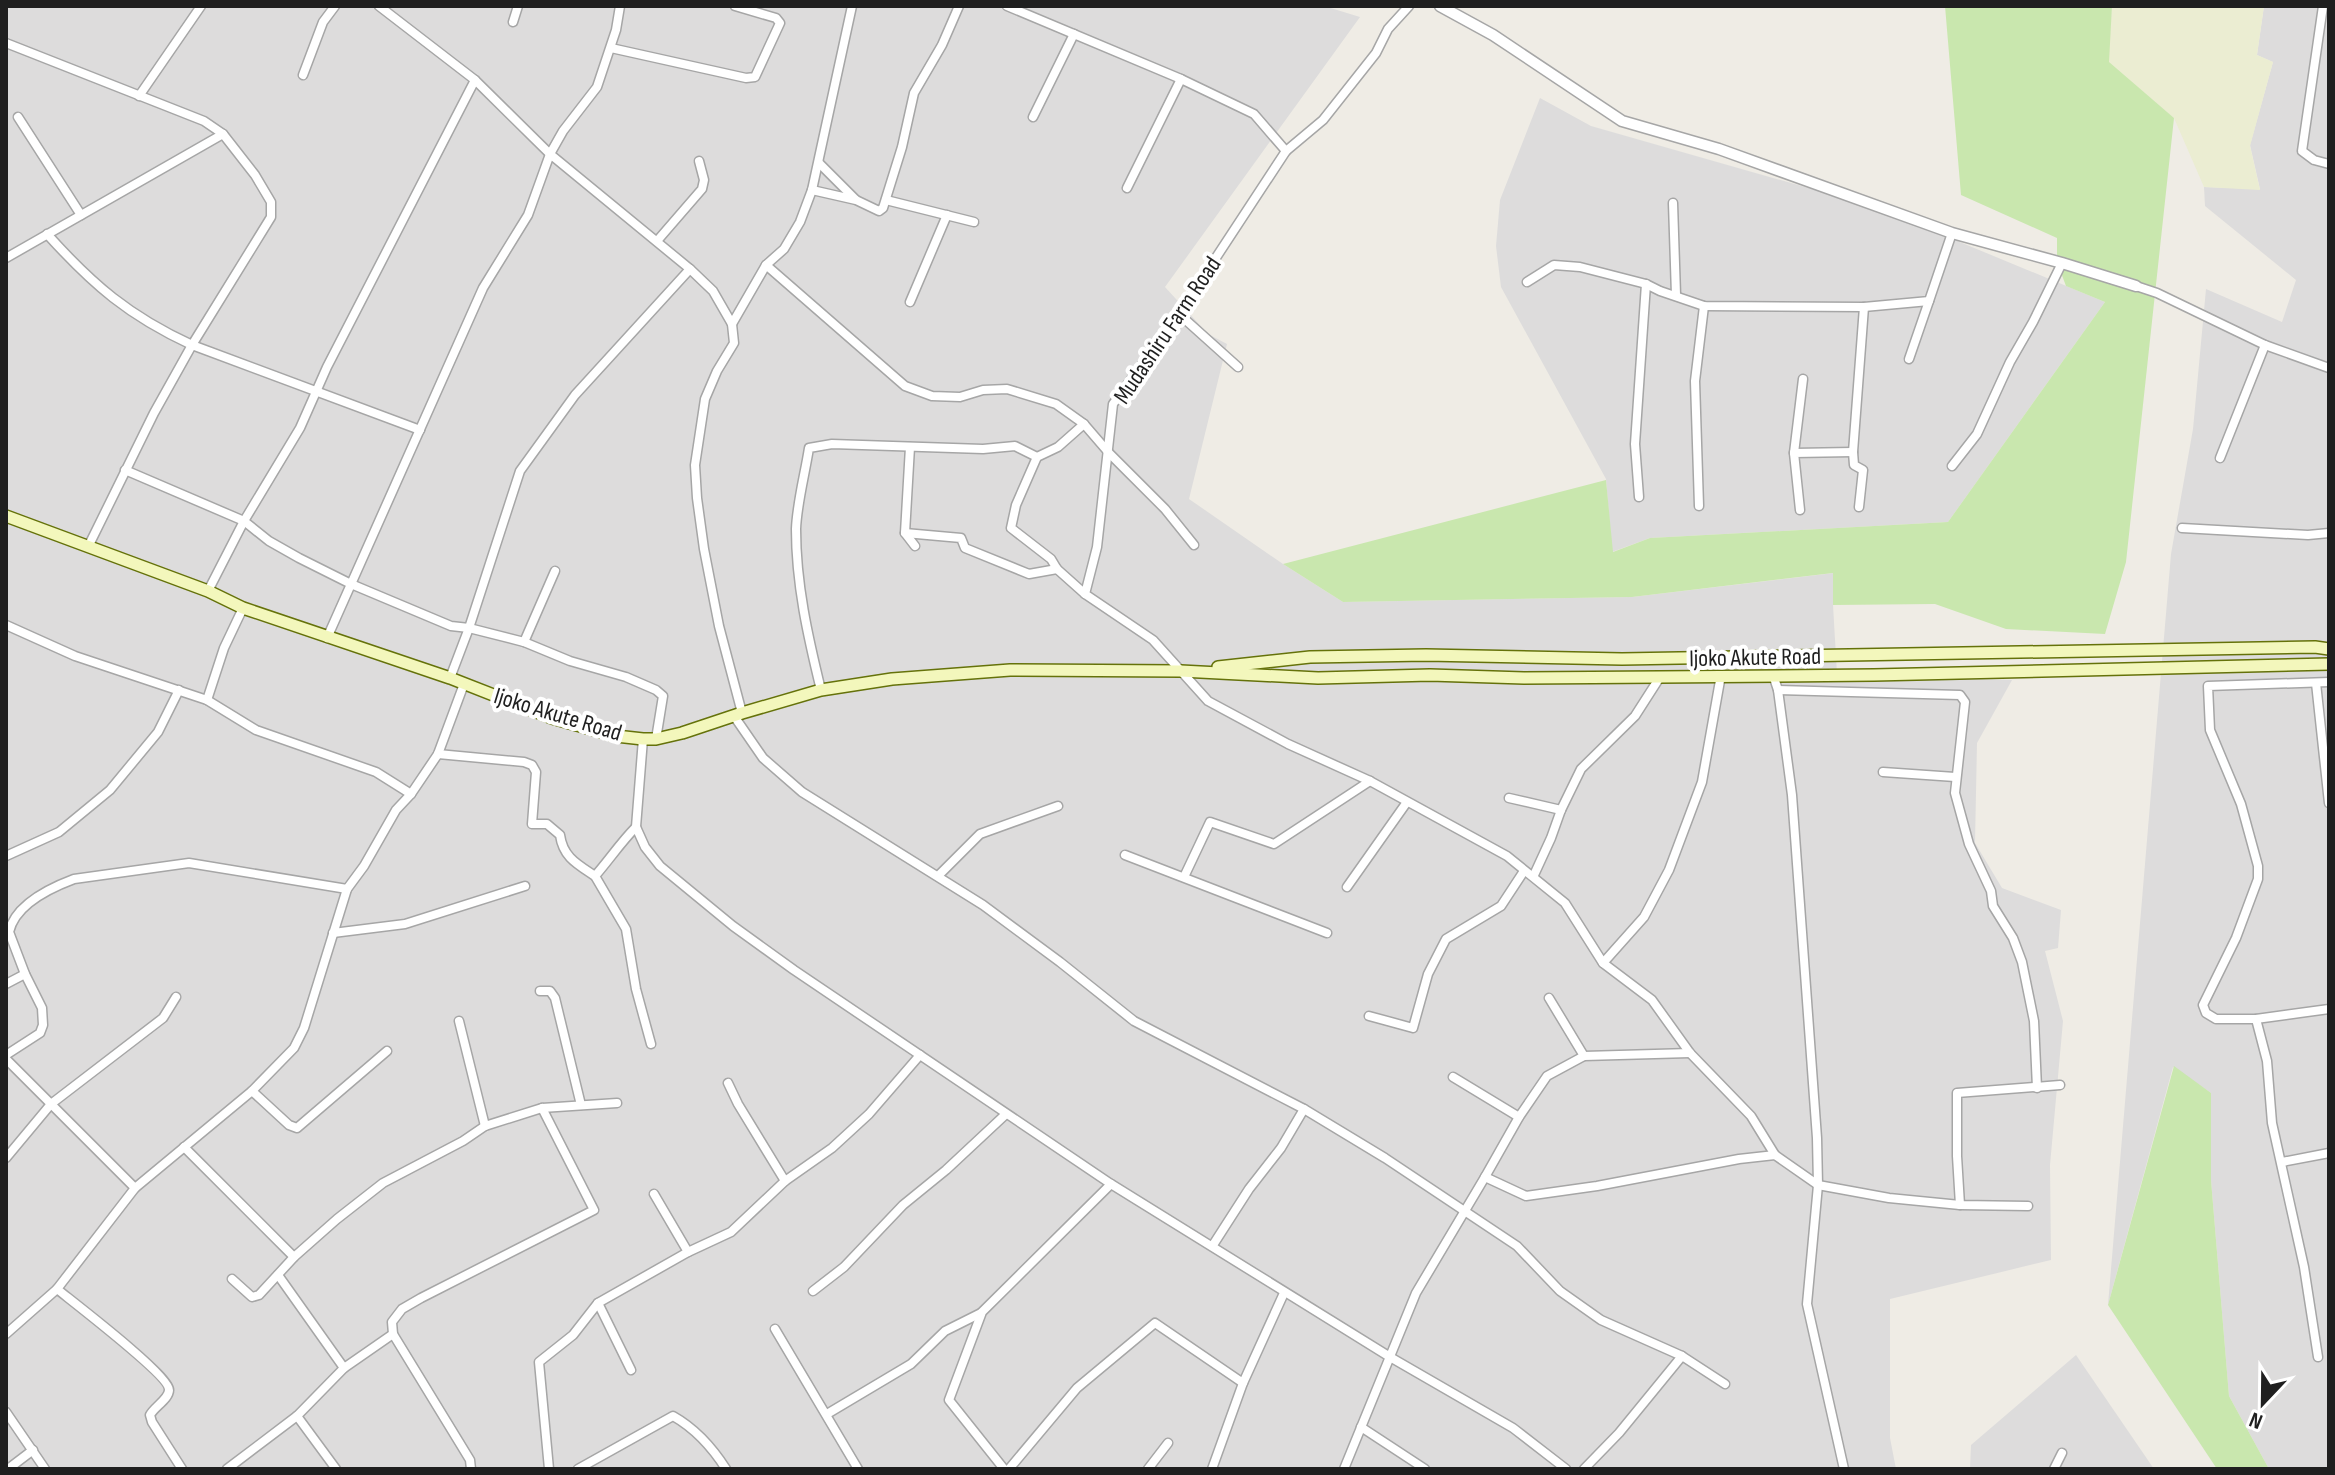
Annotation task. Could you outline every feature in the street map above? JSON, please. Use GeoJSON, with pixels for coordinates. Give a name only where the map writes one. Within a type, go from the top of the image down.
{"type":"FeatureCollection","features":[{"type":"Feature","properties":{"kind":"main road","name":"Ijoko Akute Road"},"geometry":{"type":"LineString","coordinates":[[6,516],[208,591],[243,608],[450,678],[552,718],[616,736],[650,739],[821,690],[892,679],[1010,670],[1181,671],[1318,678],[1430,675],[1524,678],[1874,675],[2329,664]]}},
{"type":"Feature","properties":{"kind":"main road","name":"Ijoko Akute Road"},"geometry":{"type":"LineString","coordinates":[[1181,671],[1310,657],[1426,655],[1622,659],[2329,649]]}},
{"type":"Feature","properties":{"kind":"street"},"geometry":{"type":"LineString","coordinates":[[139,96],[201,6]]}},
{"type":"Feature","properties":{"kind":"street"},"geometry":{"type":"LineString","coordinates":[[303,75],[323,22],[335,6]]}},
{"type":"Feature","properties":{"kind":"street"},"geometry":{"type":"LineString","coordinates":[[379,6],[475,80],[550,154],[690,269],[713,291],[732,324],[734,343],[705,399],[695,465],[697,498],[710,580],[738,714],[763,758],[802,792],[983,905],[1134,1021],[1304,1109],[1385,1158],[1517,1246],[1560,1291],[1601,1320],[1682,1356],[1725,1384]]}},
{"type":"Feature","properties":{"kind":"street"},"geometry":{"type":"LineString","coordinates":[[513,22],[518,6]]}},
{"type":"Feature","properties":{"kind":"street"},"geometry":{"type":"LineString","coordinates":[[327,638],[483,288],[528,215],[550,154],[563,131],[597,87],[611,48],[620,6]]}},
{"type":"Feature","properties":{"kind":"street"},"geometry":{"type":"LineString","coordinates":[[611,48],[746,78],[755,77],[780,23],[776,18],[735,6]]}},
{"type":"Feature","properties":{"kind":"street"},"geometry":{"type":"LineString","coordinates":[[732,324],[766,265],[784,249],[800,222],[819,163],[852,6]]}},
{"type":"Feature","properties":{"kind":"street"},"geometry":{"type":"LineString","coordinates":[[812,190],[856,200],[879,211],[883,208],[902,147],[914,93],[942,45],[959,6]]}},
{"type":"Feature","properties":{"kind":"street"},"geometry":{"type":"LineString","coordinates":[[1007,6],[1181,79],[1254,114],[1286,151]]}},
{"type":"Feature","properties":{"kind":"street","name":"Mudashiru Farm Road"},"geometry":{"type":"LineString","coordinates":[[1085,594],[1097,547],[1113,404],[1179,314],[1286,151],[1323,120],[1376,53],[1388,29],[1409,6]]}},
{"type":"Feature","properties":{"kind":"street"},"geometry":{"type":"LineString","coordinates":[[1440,6],[1493,35],[1622,121],[1719,149],[1952,233],[2157,293],[2265,345],[2329,368]]}},
{"type":"Feature","properties":{"kind":"street"},"geometry":{"type":"LineString","coordinates":[[2323,6],[2302,151],[2314,160],[2329,164]]}},
{"type":"Feature","properties":{"kind":"street"},"geometry":{"type":"LineString","coordinates":[[1033,117],[1074,34]]}},
{"type":"Feature","properties":{"kind":"street"},"geometry":{"type":"LineString","coordinates":[[6,43],[204,121],[223,134],[255,175],[271,202],[271,217],[192,345],[88,547]]}},
{"type":"Feature","properties":{"kind":"street"},"geometry":{"type":"LineString","coordinates":[[1127,188],[1181,79]]}},
{"type":"Feature","properties":{"kind":"street"},"geometry":{"type":"LineString","coordinates":[[208,591],[244,521],[300,428],[327,367],[475,80]]}},
{"type":"Feature","properties":{"kind":"street"},"geometry":{"type":"LineString","coordinates":[[18,117],[81,215]]}},
{"type":"Feature","properties":{"kind":"street"},"geometry":{"type":"LineString","coordinates":[[6,258],[223,134]]}},
{"type":"Feature","properties":{"kind":"street"},"geometry":{"type":"LineString","coordinates":[[657,241],[702,189],[704,180],[699,161]]}},
{"type":"Feature","properties":{"kind":"street"},"geometry":{"type":"LineString","coordinates":[[819,163],[856,200]]}},
{"type":"Feature","properties":{"kind":"street"},"geometry":{"type":"LineString","coordinates":[[886,200],[974,222]]}},
{"type":"Feature","properties":{"kind":"street"},"geometry":{"type":"LineString","coordinates":[[1673,203],[1676,295]]}},
{"type":"Feature","properties":{"kind":"street"},"geometry":{"type":"LineString","coordinates":[[910,302],[947,215]]}},
{"type":"Feature","properties":{"kind":"street"},"geometry":{"type":"LineString","coordinates":[[1909,359],[1952,233]]}},
{"type":"Feature","properties":{"kind":"street"},"geometry":{"type":"LineString","coordinates":[[47,234],[78,268],[122,307],[161,331],[420,430]]}},
{"type":"Feature","properties":{"kind":"street"},"geometry":{"type":"LineString","coordinates":[[1952,466],[1977,434],[2010,362],[2062,263]]}},
{"type":"Feature","properties":{"kind":"street"},"geometry":{"type":"LineString","coordinates":[[766,265],[905,386],[932,396],[960,397],[983,390],[1007,389],[1056,404],[1084,424],[1165,509],[1194,545]]}},
{"type":"Feature","properties":{"kind":"street"},"geometry":{"type":"LineString","coordinates":[[1527,282],[1554,265],[1580,267],[1646,284],[1704,306],[1864,307],[1929,301]]}},
{"type":"Feature","properties":{"kind":"street"},"geometry":{"type":"LineString","coordinates":[[450,678],[520,471],[575,395],[690,269]]}},
{"type":"Feature","properties":{"kind":"street"},"geometry":{"type":"LineString","coordinates":[[1639,497],[1635,444],[1646,284]]}},
{"type":"Feature","properties":{"kind":"street"},"geometry":{"type":"LineString","coordinates":[[1699,506],[1695,381],[1704,306]]}},
{"type":"Feature","properties":{"kind":"street"},"geometry":{"type":"LineString","coordinates":[[1859,507],[1863,470],[1854,465],[1853,452],[1864,307]]}},
{"type":"Feature","properties":{"kind":"street"},"geometry":{"type":"LineString","coordinates":[[1179,314],[1238,367]]}},
{"type":"Feature","properties":{"kind":"street"},"geometry":{"type":"LineString","coordinates":[[2220,458],[2265,345]]}},
{"type":"Feature","properties":{"kind":"street"},"geometry":{"type":"LineString","coordinates":[[1800,510],[1794,453],[1803,379]]}},
{"type":"Feature","properties":{"kind":"street"},"geometry":{"type":"LineString","coordinates":[[1084,424],[1058,447],[1037,457],[1016,505],[1011,528],[1051,559],[1057,569],[1085,594],[1153,640],[1208,701],[1288,744],[1370,781],[1507,856],[1524,871],[1534,875],[1565,903],[1603,963],[1652,1000],[1690,1053],[1751,1116],[1775,1155],[1818,1185],[1889,1198],[1960,1205],[2028,1206]]}},
{"type":"Feature","properties":{"kind":"street"},"geometry":{"type":"LineString","coordinates":[[821,690],[799,582],[796,528],[809,448],[832,444],[983,449],[1015,446],[1037,457]]}},
{"type":"Feature","properties":{"kind":"street"},"geometry":{"type":"LineString","coordinates":[[910,447],[905,533],[915,546]]}},
{"type":"Feature","properties":{"kind":"street"},"geometry":{"type":"LineString","coordinates":[[1794,453],[1853,452]]}},
{"type":"Feature","properties":{"kind":"street"},"geometry":{"type":"LineString","coordinates":[[125,470],[244,521],[269,541],[351,584],[451,626],[524,642],[656,690],[663,696],[650,739],[636,827],[645,847],[660,866],[733,926],[1111,1184],[1213,1245],[1284,1293],[1513,1428],[1566,1469]]}},
{"type":"Feature","properties":{"kind":"street"},"geometry":{"type":"LineString","coordinates":[[2182,528],[2308,535],[2329,533]]}},
{"type":"Feature","properties":{"kind":"street"},"geometry":{"type":"LineString","coordinates":[[905,533],[961,538],[965,548],[1029,574],[1057,569]]}},
{"type":"Feature","properties":{"kind":"street"},"geometry":{"type":"LineString","coordinates":[[524,642],[555,571]]}},
{"type":"Feature","properties":{"kind":"street"},"geometry":{"type":"LineString","coordinates":[[207,700],[224,648],[243,608]]}},
{"type":"Feature","properties":{"kind":"street"},"geometry":{"type":"LineString","coordinates":[[6,625],[75,656],[207,700],[256,730],[376,772],[411,794]]}},
{"type":"Feature","properties":{"kind":"street"},"geometry":{"type":"LineString","coordinates":[[1603,963],[1644,917],[1669,870],[1702,782],[1721,675]]}},
{"type":"Feature","properties":{"kind":"street"},"geometry":{"type":"LineString","coordinates":[[1773,675],[1778,690],[1792,795],[1818,1185],[1807,1304],[1844,1469]]}},
{"type":"Feature","properties":{"kind":"street"},"geometry":{"type":"LineString","coordinates":[[1534,875],[1581,769],[1635,716],[1660,677]]}},
{"type":"Feature","properties":{"kind":"street"},"geometry":{"type":"LineString","coordinates":[[2329,682],[2208,686],[2210,730],[2241,804],[2257,854],[2258,879],[2236,938],[2203,1005],[2206,1013],[2216,1019],[2256,1019],[2329,1009]]}},
{"type":"Feature","properties":{"kind":"street"},"geometry":{"type":"LineString","coordinates":[[2316,683],[2329,803]]}},
{"type":"Feature","properties":{"kind":"street"},"geometry":{"type":"LineString","coordinates":[[6,1334],[57,1289],[135,1188],[252,1091],[294,1048],[312,1004],[347,889],[396,810],[438,754],[464,684]]}},
{"type":"Feature","properties":{"kind":"street"},"geometry":{"type":"LineString","coordinates":[[6,856],[59,832],[110,790],[158,732],[179,690]]}},
{"type":"Feature","properties":{"kind":"street"},"geometry":{"type":"LineString","coordinates":[[1778,690],[1960,695],[1965,702],[1955,793],[1969,844],[1991,891],[1993,906],[2013,938],[2022,962],[2034,1021],[2037,1088]]}},
{"type":"Feature","properties":{"kind":"street"},"geometry":{"type":"LineString","coordinates":[[438,754],[532,765],[536,772],[532,824],[547,824],[560,835],[562,848],[595,876],[626,929],[636,989],[651,1044]]}},
{"type":"Feature","properties":{"kind":"street"},"geometry":{"type":"LineString","coordinates":[[1883,772],[1955,777]]}},
{"type":"Feature","properties":{"kind":"street"},"geometry":{"type":"LineString","coordinates":[[1184,877],[1210,822],[1274,844],[1370,781]]}},
{"type":"Feature","properties":{"kind":"street"},"geometry":{"type":"LineString","coordinates":[[1509,798],[1561,810]]}},
{"type":"Feature","properties":{"kind":"street"},"geometry":{"type":"LineString","coordinates":[[1347,887],[1407,802]]}},
{"type":"Feature","properties":{"kind":"street"},"geometry":{"type":"LineString","coordinates":[[938,876],[980,834],[1058,806]]}},
{"type":"Feature","properties":{"kind":"street"},"geometry":{"type":"LineString","coordinates":[[595,876],[636,827]]}},
{"type":"Feature","properties":{"kind":"street"},"geometry":{"type":"LineString","coordinates":[[1125,855],[1327,933]]}},
{"type":"Feature","properties":{"kind":"street"},"geometry":{"type":"LineString","coordinates":[[135,1188],[6,1057],[40,1033],[43,1025],[42,1008],[9,932],[13,919],[45,892],[74,879],[189,863],[347,889]]}},
{"type":"Feature","properties":{"kind":"street"},"geometry":{"type":"LineString","coordinates":[[1369,1016],[1413,1028],[1428,974],[1446,939],[1501,906],[1524,871]]}},
{"type":"Feature","properties":{"kind":"street"},"geometry":{"type":"LineString","coordinates":[[333,933],[405,924],[525,886]]}},
{"type":"Feature","properties":{"kind":"street"},"geometry":{"type":"LineString","coordinates":[[6,984],[25,974]]}},
{"type":"Feature","properties":{"kind":"street"},"geometry":{"type":"LineString","coordinates":[[540,991],[550,991],[555,998],[581,1105]]}},
{"type":"Feature","properties":{"kind":"street"},"geometry":{"type":"LineString","coordinates":[[6,1158],[51,1104],[163,1018],[176,997]]}},
{"type":"Feature","properties":{"kind":"street"},"geometry":{"type":"LineString","coordinates":[[1549,998],[1584,1056]]}},
{"type":"Feature","properties":{"kind":"street"},"geometry":{"type":"LineString","coordinates":[[2256,1019],[2267,1061],[2269,1107],[2304,1267],[2318,1357]]}},
{"type":"Feature","properties":{"kind":"street"},"geometry":{"type":"LineString","coordinates":[[459,1021],[485,1126]]}},
{"type":"Feature","properties":{"kind":"street"},"geometry":{"type":"LineString","coordinates":[[252,1091],[289,1125],[297,1128],[387,1051]]}},
{"type":"Feature","properties":{"kind":"street"},"geometry":{"type":"LineString","coordinates":[[1344,1469],[1416,1293],[1519,1117],[1547,1076],[1584,1056],[1690,1053]]}},
{"type":"Feature","properties":{"kind":"street"},"geometry":{"type":"LineString","coordinates":[[549,1469],[539,1362],[573,1335],[598,1303],[688,1252],[731,1232],[785,1181],[832,1148],[869,1114],[920,1055]]}},
{"type":"Feature","properties":{"kind":"street"},"geometry":{"type":"LineString","coordinates":[[1453,1077],[1519,1117]]}},
{"type":"Feature","properties":{"kind":"street"},"geometry":{"type":"LineString","coordinates":[[728,1083],[785,1181]]}},
{"type":"Feature","properties":{"kind":"street"},"geometry":{"type":"LineString","coordinates":[[1960,1205],[1957,1093],[2060,1085]]}},
{"type":"Feature","properties":{"kind":"street"},"geometry":{"type":"LineString","coordinates":[[232,1279],[252,1297],[259,1295],[294,1257],[383,1183],[485,1126],[542,1108],[617,1103]]}},
{"type":"Feature","properties":{"kind":"street"},"geometry":{"type":"LineString","coordinates":[[471,1469],[470,1460],[393,1334],[392,1322],[402,1309],[594,1210],[542,1108]]}},
{"type":"Feature","properties":{"kind":"street"},"geometry":{"type":"LineString","coordinates":[[1213,1245],[1249,1189],[1281,1148],[1304,1109]]}},
{"type":"Feature","properties":{"kind":"street"},"geometry":{"type":"LineString","coordinates":[[813,1291],[844,1267],[903,1205],[1006,1114]]}},
{"type":"Feature","properties":{"kind":"street"},"geometry":{"type":"LineString","coordinates":[[184,1147],[294,1257]]}},
{"type":"Feature","properties":{"kind":"street"},"geometry":{"type":"LineString","coordinates":[[2282,1162],[2329,1153]]}},
{"type":"Feature","properties":{"kind":"street"},"geometry":{"type":"LineString","coordinates":[[1485,1177],[1526,1196],[1775,1155]]}},
{"type":"Feature","properties":{"kind":"street"},"geometry":{"type":"LineString","coordinates":[[827,1414],[911,1364],[945,1331],[982,1312],[1111,1184]]}},
{"type":"Feature","properties":{"kind":"street"},"geometry":{"type":"LineString","coordinates":[[654,1194],[688,1252]]}},
{"type":"Feature","properties":{"kind":"street"},"geometry":{"type":"LineString","coordinates":[[278,1275],[344,1368]]}},
{"type":"Feature","properties":{"kind":"street"},"geometry":{"type":"LineString","coordinates":[[57,1289],[139,1355],[167,1383],[167,1396],[150,1415],[182,1469]]}},
{"type":"Feature","properties":{"kind":"street"},"geometry":{"type":"LineString","coordinates":[[1212,1469],[1243,1383],[1284,1293]]}},
{"type":"Feature","properties":{"kind":"street"},"geometry":{"type":"LineString","coordinates":[[598,1303],[631,1370]]}},
{"type":"Feature","properties":{"kind":"street"},"geometry":{"type":"LineString","coordinates":[[982,1312],[949,1400],[1006,1469],[1077,1388],[1155,1323],[1243,1383]]}},
{"type":"Feature","properties":{"kind":"street"},"geometry":{"type":"LineString","coordinates":[[775,1329],[858,1469]]}},
{"type":"Feature","properties":{"kind":"street"},"geometry":{"type":"LineString","coordinates":[[227,1469],[297,1416],[344,1368],[393,1334]]}},
{"type":"Feature","properties":{"kind":"street"},"geometry":{"type":"LineString","coordinates":[[1584,1469],[1619,1433],[1682,1356]]}},
{"type":"Feature","properties":{"kind":"street"},"geometry":{"type":"LineString","coordinates":[[6,1412],[45,1469]]}},
{"type":"Feature","properties":{"kind":"street"},"geometry":{"type":"LineString","coordinates":[[297,1416],[336,1469]]}},
{"type":"Feature","properties":{"kind":"street"},"geometry":{"type":"LineString","coordinates":[[578,1469],[673,1416],[693,1428],[713,1449],[726,1469]]}},
{"type":"Feature","properties":{"kind":"street"},"geometry":{"type":"LineString","coordinates":[[1361,1427],[1425,1469]]}},
{"type":"Feature","properties":{"kind":"street"},"geometry":{"type":"LineString","coordinates":[[1148,1469],[1168,1443]]}},
{"type":"Feature","properties":{"kind":"street"},"geometry":{"type":"LineString","coordinates":[[8,1469],[33,1450]]}},
{"type":"Feature","properties":{"kind":"street"},"geometry":{"type":"LineString","coordinates":[[2054,1469],[2062,1453]]}},
{"type":"Feature","properties":{"kind":"shaded area"},"geometry":{"type":"Polygon","coordinates":[[[6,6],[1324,6],[1360,17],[1165,287],[1208,334],[1227,344],[1189,499],[1343,602],[1632,597],[1834,573],[1837,674],[2012,680],[1977,743],[1975,843],[2002,888],[2061,910],[2058,948],[2045,951],[2063,1021],[2050,1165],[2051,1260],[1890,1299],[1890,1438],[1896,1469],[6,1469],[6,6]]]}},
{"type":"Feature","properties":{"kind":"shaded area"},"geometry":{"type":"Polygon","coordinates":[[[2264,6],[2329,6],[2329,1469],[2269,1469],[2229,1396],[2211,1180],[2211,1093],[2173,1067],[2108,1305],[2171,554],[2193,429],[2206,289],[2282,322],[2296,280],[2205,206],[2204,187],[2260,189],[2250,145],[2273,62],[2257,55],[2264,6]]]}},
{"type":"Feature","properties":{"kind":"shaded area"},"geometry":{"type":"Polygon","coordinates":[[[1540,98],[1591,126],[1875,207],[2105,302],[1948,522],[1650,538],[1612,552],[1606,479],[1501,287],[1496,246],[1500,200],[1540,98]]]}},
{"type":"Feature","properties":{"kind":"shaded area"},"geometry":{"type":"Polygon","coordinates":[[[2076,1355],[2154,1469],[1970,1469],[1971,1445],[2076,1355]]]}},
{"type":"Feature","properties":{"kind":"green space"},"geometry":{"type":"Polygon","coordinates":[[[1945,6],[2112,6],[2109,62],[2174,118],[2126,562],[2105,634],[2006,629],[1935,604],[1833,605],[1833,573],[1632,597],[1343,602],[1283,564],[1606,480],[1613,552],[1650,538],[1948,522],[2105,302],[2066,286],[2057,262],[2057,238],[1961,195],[1945,6]]]}},
{"type":"Feature","properties":{"kind":"green space"},"geometry":{"type":"Polygon","coordinates":[[[2112,6],[2264,6],[2257,55],[2273,62],[2250,146],[2260,190],[2204,187],[2174,118],[2108,62],[2112,6]]]}},
{"type":"Feature","properties":{"kind":"green space"},"geometry":{"type":"Polygon","coordinates":[[[2174,1066],[2211,1093],[2211,1180],[2229,1396],[2269,1469],[2217,1469],[2108,1305],[2174,1066]]]}}]}
